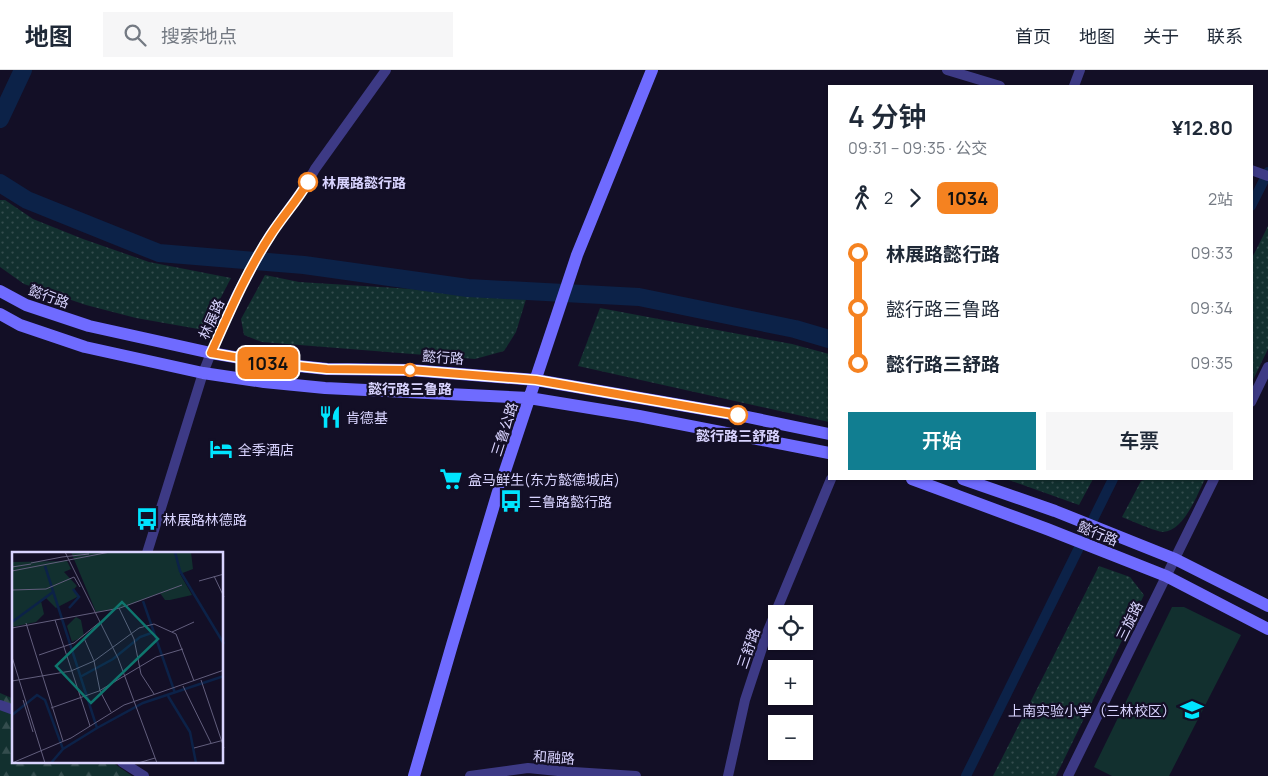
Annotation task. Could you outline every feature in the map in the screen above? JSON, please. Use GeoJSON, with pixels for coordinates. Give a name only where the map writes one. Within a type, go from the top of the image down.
{"type":"FeatureCollection","features":[{"type":"Feature","properties":{"kind":"street","name":"林展路"},"geometry":{"type":"LineString","coordinates":[[148,552],[203,373],[237,294],[270,235],[386,70]]}},
{"type":"Feature","properties":{"kind":"street","name":"三鲁公路"},"geometry":{"type":"LineString","coordinates":[[414,776],[497,496],[553,326],[580,248],[652,70]]}},
{"type":"Feature","properties":{"kind":"street"},"geometry":{"type":"LineString","coordinates":[[947,70],[997,85]]}},
{"type":"Feature","properties":{"kind":"street"},"geometry":{"type":"LineString","coordinates":[[1074,85],[1080,70]]}},
{"type":"Feature","properties":{"kind":"street"},"geometry":{"type":"LineString","coordinates":[[1253,171],[1268,176]]}},
{"type":"Feature","properties":{"kind":"street","name":"懿行路"},"geometry":{"type":"LineString","coordinates":[[0,291],[26,305],[88,326],[211,353],[269,363],[327,369],[410,370],[536,380],[738,415],[828,434]]}},
{"type":"Feature","properties":{"kind":"street"},"geometry":{"type":"LineString","coordinates":[[0,314],[20,325],[85,347],[203,373],[325,388],[530,398],[639,416],[828,453]]}},
{"type":"Feature","properties":{"kind":"street"},"geometry":{"type":"LineString","coordinates":[[1253,398],[1268,367]]}},
{"type":"Feature","properties":{"kind":"street","name":"三舒路"},"geometry":{"type":"LineString","coordinates":[[728,776],[746,700],[767,633],[832,480]]}},
{"type":"Feature","properties":{"kind":"street","name":"懿行路"},"geometry":{"type":"LineString","coordinates":[[915,480],[1166,576],[1268,629]]}},
{"type":"Feature","properties":{"kind":"street","name":"懿行路"},"geometry":{"type":"LineString","coordinates":[[966,480],[1055,511],[1175,559],[1268,606]]}},
{"type":"Feature","properties":{"kind":"street","name":"三旋路"},"geometry":{"type":"LineString","coordinates":[[1068,776],[1214,480]]}},
{"type":"Feature","properties":{"kind":"street"},"geometry":{"type":"LineString","coordinates":[[0,705],[12,709]]}},
{"type":"Feature","properties":{"kind":"street"},"geometry":{"type":"LineString","coordinates":[[125,764],[144,776]]}},
{"type":"Feature","properties":{"kind":"street","name":"和融路"},"geometry":{"type":"LineString","coordinates":[[470,776],[528,768],[636,776]]}},
{"type":"Feature","properties":{"kind":"green space"},"geometry":{"type":"Polygon","coordinates":[[[0,200],[5,200],[33,219],[149,262],[231,278],[204,330],[136,318],[86,305],[24,284],[0,267],[0,200]]]}},
{"type":"Feature","properties":{"kind":"green space"},"geometry":{"type":"Polygon","coordinates":[[[1268,226],[1268,349],[1253,380],[1253,256],[1268,226]]]}},
{"type":"Feature","properties":{"kind":"green space"},"geometry":{"type":"Polygon","coordinates":[[[265,275],[299,282],[527,296],[516,332],[504,351],[475,359],[262,342],[244,335],[241,319],[265,275]]]}},
{"type":"Feature","properties":{"kind":"green space"},"geometry":{"type":"Polygon","coordinates":[[[600,308],[792,344],[828,354],[828,422],[578,366],[600,308]]]}},
{"type":"Feature","properties":{"kind":"green space"},"geometry":{"type":"Polygon","coordinates":[[[1009,480],[1092,480],[1079,505],[1009,480]]]}},
{"type":"Feature","properties":{"kind":"green space"},"geometry":{"type":"Polygon","coordinates":[[[1205,480],[1194,503],[1183,519],[1171,530],[1163,532],[1122,517],[1141,481],[1205,480]]]}},
{"type":"Feature","properties":{"kind":"green space"},"geometry":{"type":"Polygon","coordinates":[[[1099,566],[1130,577],[1144,595],[1056,776],[993,776],[1099,566]]]}},
{"type":"Feature","properties":{"kind":"green space"},"geometry":{"type":"Polygon","coordinates":[[[1172,607],[1184,607],[1241,635],[1169,776],[1112,776],[1094,767],[1172,607]]]}},
{"type":"Feature","properties":{"kind":"green space"},"geometry":{"type":"Polygon","coordinates":[[[0,693],[12,698],[12,764],[115,764],[132,776],[0,776],[0,693]]]}},
{"type":"Feature","properties":{"kind":"waterway"},"geometry":{"type":"LineString","coordinates":[[0,119],[23,70]]}},
{"type":"Feature","properties":{"kind":"waterway"},"geometry":{"type":"LineString","coordinates":[[1253,202],[1268,172]]}},
{"type":"Feature","properties":{"kind":"waterway"},"geometry":{"type":"LineString","coordinates":[[0,183],[27,200],[159,253],[304,265],[468,288],[639,297],[795,329],[828,339]]}},
{"type":"Feature","properties":{"kind":"waterway"},"geometry":{"type":"LineString","coordinates":[[966,776],[1113,480]]}},
{"type":"Feature","properties":{"kind":"bus line","name":"1034"},"geometry":{"type":"LineString","coordinates":[[308,182],[270,235],[237,294],[211,353],[269,363],[327,369],[410,370],[536,380],[738,415]]}},
{"type":"Feature","properties":{"kind":"place","name":"林展路懿行路"},"geometry":{"type":"Point","coordinates":[308,182]}},
{"type":"Feature","properties":{"kind":"place","name":"懿行路三鲁路"},"geometry":{"type":"Point","coordinates":[410,370]}},
{"type":"Feature","properties":{"kind":"place","name":"懿行路三舒路"},"geometry":{"type":"Point","coordinates":[738,415]}},
{"type":"Feature","properties":{"kind":"place","name":"肯德基"},"geometry":{"type":"Point","coordinates":[330,417]}},
{"type":"Feature","properties":{"kind":"place","name":"全季酒店"},"geometry":{"type":"Point","coordinates":[221,449]}},
{"type":"Feature","properties":{"kind":"place","name":"盒马鲜生(东方懿德城店)"},"geometry":{"type":"Point","coordinates":[451,479]}},
{"type":"Feature","properties":{"kind":"place","name":"三鲁路懿行路"},"geometry":{"type":"Point","coordinates":[511,501]}},
{"type":"Feature","properties":{"kind":"place","name":"林展路林德路"},"geometry":{"type":"Point","coordinates":[147,519]}},
{"type":"Feature","properties":{"kind":"place","name":"上南实验小学（三林校区）"},"geometry":{"type":"Point","coordinates":[1192,710]}}]}
